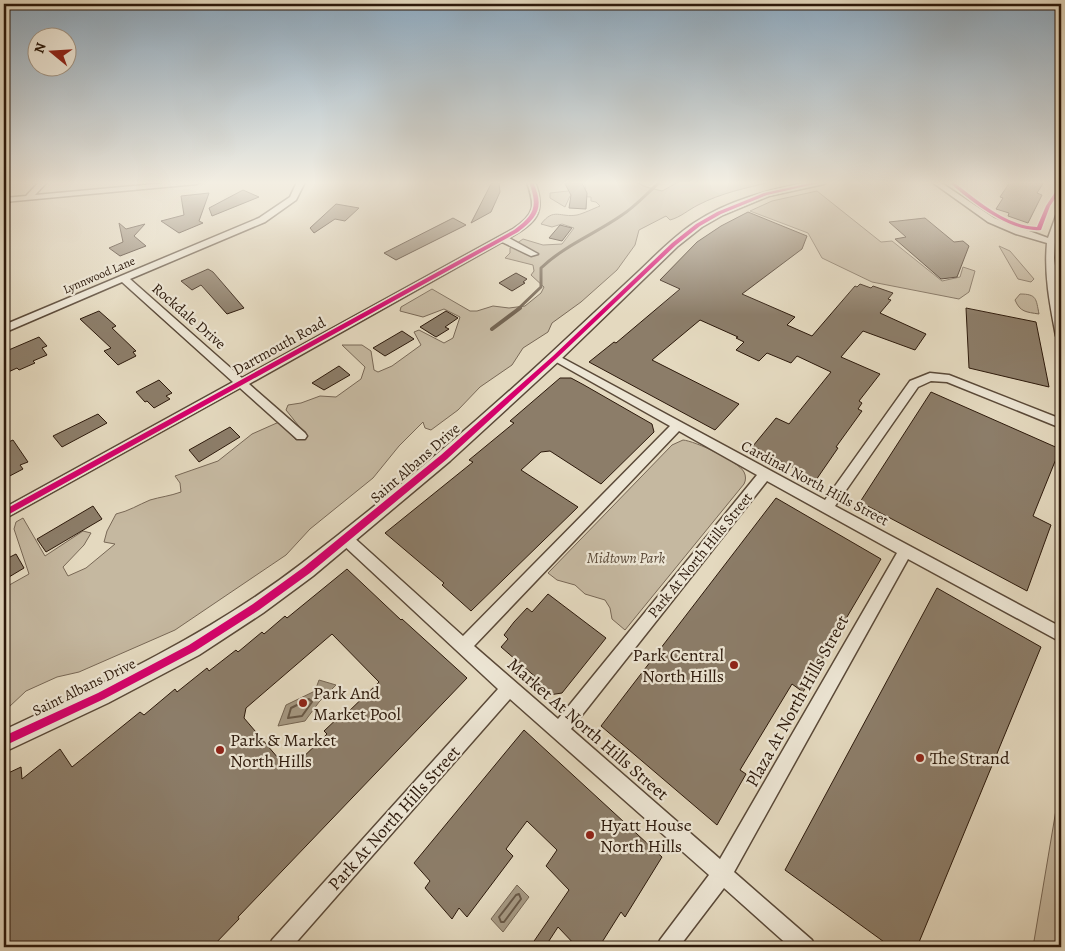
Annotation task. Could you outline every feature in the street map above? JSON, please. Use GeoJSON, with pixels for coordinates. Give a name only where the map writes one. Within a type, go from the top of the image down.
{"type":"FeatureCollection","features":[{"type":"Feature","properties":{"kind":"street","name":"Lynnwood Lane"},"geometry":{"type":"LineString","coordinates":[[4,329],[247,226]]}},
{"type":"Feature","properties":{"kind":"street","name":"Dartmouth Road"},"geometry":{"type":"LineString","coordinates":[[4,514],[523,226]]}},
{"type":"Feature","properties":{"kind":"street","name":"Saint Albans Drive"},"geometry":{"type":"LineString","coordinates":[[4,741],[101,696],[192,648],[256,607],[346,539],[444,457],[555,357],[674,244],[696,226]]}},
{"type":"Feature","properties":{"kind":"street"},"geometry":{"type":"LineString","coordinates":[[1006,226],[1051,242]]}},
{"type":"Feature","properties":{"kind":"street"},"geometry":{"type":"LineString","coordinates":[[1056,226],[1051,242],[1051,279],[1061,336]]}},
{"type":"Feature","properties":{"kind":"street"},"geometry":{"type":"LineString","coordinates":[[503,239],[534,254]]}},
{"type":"Feature","properties":{"kind":"street","name":"Rockdale Drive"},"geometry":{"type":"LineString","coordinates":[[124,279],[301,436]]}},
{"type":"Feature","properties":{"kind":"street","name":"Cardinal North Hills Street"},"geometry":{"type":"LineString","coordinates":[[555,357],[677,426],[1061,635]]}},
{"type":"Feature","properties":{"kind":"street"},"geometry":{"type":"LineString","coordinates":[[828,507],[914,384],[923,379],[938,377],[960,382],[1061,424]]}},
{"type":"Feature","properties":{"kind":"street"},"geometry":{"type":"LineString","coordinates":[[463,646],[677,426]]}},
{"type":"Feature","properties":{"kind":"street","name":"Park At North Hills Street"},"geometry":{"type":"LineString","coordinates":[[560,730],[765,474]]}},
{"type":"Feature","properties":{"kind":"street","name":"Market At North Hills Street"},"geometry":{"type":"LineString","coordinates":[[346,539],[509,688],[560,730],[805,947]]}},
{"type":"Feature","properties":{"kind":"street","name":"Plaza At North Hills Street"},"geometry":{"type":"LineString","coordinates":[[723,873],[906,550]]}},
{"type":"Feature","properties":{"kind":"street","name":"Park At North Hills Street"},"geometry":{"type":"LineString","coordinates":[[279,947],[509,688]]}},
{"type":"Feature","properties":{"kind":"street"},"geometry":{"type":"LineString","coordinates":[[667,947],[723,873]]}},
{"type":"Feature","properties":{"kind":"green space"},"geometry":{"type":"Polygon","coordinates":[[[569,226],[646,226],[639,230],[635,245],[617,270],[581,302],[552,323],[548,332],[523,348],[512,365],[480,387],[458,410],[431,430],[425,428],[423,422],[399,446],[373,478],[310,529],[286,555],[175,630],[79,672],[57,677],[26,691],[9,707],[4,709],[4,588],[29,574],[14,529],[16,522],[23,518],[45,556],[83,531],[91,533],[84,545],[63,567],[68,576],[86,568],[115,544],[104,542],[107,531],[116,514],[150,500],[181,492],[180,483],[175,476],[218,461],[252,434],[279,422],[296,440],[306,435],[286,410],[288,405],[301,403],[320,396],[336,397],[361,379],[365,367],[342,345],[362,345],[371,351],[374,370],[378,372],[392,366],[421,345],[414,332],[419,330],[444,343],[453,338],[460,317],[444,309],[423,317],[400,311],[401,307],[432,289],[470,311],[493,306],[509,308],[525,306],[541,293],[544,287],[531,275],[534,271],[533,265],[505,258],[510,253],[510,248],[523,239],[543,245],[562,244],[574,228],[569,226]]]}},
{"type":"Feature","properties":{"kind":"green space"},"geometry":{"type":"Polygon","coordinates":[[[791,226],[861,226],[881,242],[892,241],[942,281],[960,277],[963,267],[975,271],[969,292],[959,299],[872,282],[822,258],[808,233],[791,226]]]}},
{"type":"Feature","properties":{"kind":"green space"},"geometry":{"type":"Polygon","coordinates":[[[999,246],[1010,251],[1034,279],[1031,282],[1018,279],[999,246]]]}},
{"type":"Feature","properties":{"kind":"green space"},"geometry":{"type":"Polygon","coordinates":[[[1020,294],[1030,295],[1035,298],[1039,314],[1027,312],[1019,307],[1015,300],[1020,294]]]}},
{"type":"Feature","properties":{"kind":"green space","name":"Midtown Park"},"geometry":{"type":"Polygon","coordinates":[[[683,440],[706,448],[734,462],[744,472],[745,481],[625,630],[612,619],[610,608],[605,600],[585,594],[575,585],[557,580],[548,573],[672,445],[683,440]]]}},
{"type":"Feature","properties":{"kind":"green space"},"geometry":{"type":"Polygon","coordinates":[[[1061,780],[1061,947],[1033,947],[1061,780]]]}},
{"type":"Feature","properties":{"kind":"water","name":"Park And Market Pool"},"geometry":{"type":"Polygon","coordinates":[[[319,680],[336,685],[319,702],[305,721],[278,726],[286,705],[315,691],[319,680]]]}},
{"type":"Feature","properties":{"kind":"water"},"geometry":{"type":"Polygon","coordinates":[[[517,885],[529,897],[503,932],[491,919],[517,885]]]}},
{"type":"Feature","properties":{"kind":"building"},"geometry":{"type":"Polygon","coordinates":[[[120,226],[126,229],[143,226],[134,236],[146,246],[120,256],[109,248],[123,242],[120,226]]]}},
{"type":"Feature","properties":{"kind":"building"},"geometry":{"type":"Polygon","coordinates":[[[169,226],[195,226],[179,233],[169,226]]]}},
{"type":"Feature","properties":{"kind":"building"},"geometry":{"type":"Polygon","coordinates":[[[312,226],[324,226],[314,233],[310,228],[312,226]]]}},
{"type":"Feature","properties":{"kind":"building"},"geometry":{"type":"Polygon","coordinates":[[[436,226],[463,226],[396,260],[384,253],[436,226]]]}},
{"type":"Feature","properties":{"kind":"building"},"geometry":{"type":"Polygon","coordinates":[[[559,226],[572,228],[562,241],[549,238],[559,226]]]}},
{"type":"Feature","properties":{"kind":"building"},"geometry":{"type":"Polygon","coordinates":[[[720,226],[783,226],[807,236],[802,249],[742,294],[795,317],[787,325],[812,336],[855,286],[857,287],[860,284],[871,288],[873,286],[893,293],[888,299],[891,300],[880,313],[926,334],[915,350],[863,331],[841,357],[880,374],[859,401],[862,403],[858,409],[862,411],[836,447],[838,448],[816,480],[753,446],[776,418],[789,424],[831,372],[797,356],[791,363],[767,353],[759,361],[736,350],[744,342],[736,338],[738,337],[700,320],[652,360],[739,404],[715,430],[589,362],[614,342],[616,343],[680,289],[660,280],[697,242],[720,226]]]}},
{"type":"Feature","properties":{"kind":"building"},"geometry":{"type":"Polygon","coordinates":[[[894,226],[935,226],[954,242],[963,241],[969,246],[957,277],[941,279],[895,239],[906,237],[894,226]]]}},
{"type":"Feature","properties":{"kind":"building"},"geometry":{"type":"Polygon","coordinates":[[[208,269],[213,272],[244,308],[227,314],[201,285],[192,290],[181,281],[208,269]]]}},
{"type":"Feature","properties":{"kind":"building"},"geometry":{"type":"Polygon","coordinates":[[[516,273],[527,279],[523,282],[525,283],[512,291],[499,283],[516,273]]]}},
{"type":"Feature","properties":{"kind":"building"},"geometry":{"type":"Polygon","coordinates":[[[966,308],[1036,322],[1049,387],[969,368],[966,308]]]}},
{"type":"Feature","properties":{"kind":"building"},"geometry":{"type":"Polygon","coordinates":[[[99,311],[116,326],[112,328],[136,351],[133,352],[136,356],[118,365],[104,351],[111,348],[80,319],[99,311]]]}},
{"type":"Feature","properties":{"kind":"building"},"geometry":{"type":"Polygon","coordinates":[[[446,311],[458,318],[445,327],[449,329],[436,337],[420,327],[446,311]]]}},
{"type":"Feature","properties":{"kind":"building"},"geometry":{"type":"Polygon","coordinates":[[[402,331],[414,339],[385,356],[373,348],[402,331]]]}},
{"type":"Feature","properties":{"kind":"building"},"geometry":{"type":"Polygon","coordinates":[[[39,337],[47,346],[42,348],[47,355],[33,361],[35,363],[4,374],[4,352],[39,337]]]}},
{"type":"Feature","properties":{"kind":"building"},"geometry":{"type":"Polygon","coordinates":[[[339,366],[350,375],[324,390],[312,383],[339,366]]]}},
{"type":"Feature","properties":{"kind":"building"},"geometry":{"type":"Polygon","coordinates":[[[560,378],[571,378],[652,424],[654,432],[601,484],[550,451],[541,452],[521,470],[578,507],[471,611],[442,585],[444,583],[385,533],[473,462],[469,460],[514,423],[510,421],[560,378]]]}},
{"type":"Feature","properties":{"kind":"building"},"geometry":{"type":"Polygon","coordinates":[[[159,380],[172,393],[166,396],[170,399],[154,408],[136,392],[159,380]]]}},
{"type":"Feature","properties":{"kind":"building"},"geometry":{"type":"Polygon","coordinates":[[[931,392],[1060,449],[1033,516],[1051,525],[1027,591],[860,502],[931,392]]]}},
{"type":"Feature","properties":{"kind":"building"},"geometry":{"type":"Polygon","coordinates":[[[98,414],[107,423],[62,447],[53,436],[98,414]]]}},
{"type":"Feature","properties":{"kind":"building"},"geometry":{"type":"Polygon","coordinates":[[[230,427],[240,437],[199,462],[189,450],[230,427]]]}},
{"type":"Feature","properties":{"kind":"building"},"geometry":{"type":"Polygon","coordinates":[[[13,440],[28,462],[20,465],[23,469],[4,479],[4,444],[13,440]]]}},
{"type":"Feature","properties":{"kind":"building","name":"Park Central North Hills"},"geometry":{"type":"Polygon","coordinates":[[[776,498],[881,559],[803,692],[792,684],[740,770],[746,774],[717,825],[601,726],[776,498]]]}},
{"type":"Feature","properties":{"kind":"building"},"geometry":{"type":"Polygon","coordinates":[[[93,506],[102,519],[46,552],[37,539],[93,506]]]}},
{"type":"Feature","properties":{"kind":"building"},"geometry":{"type":"Polygon","coordinates":[[[16,554],[24,568],[4,580],[4,560],[16,554]]]}},
{"type":"Feature","properties":{"kind":"building"},"geometry":{"type":"Polygon","coordinates":[[[347,569],[467,678],[238,917],[239,919],[212,947],[4,947],[4,775],[21,767],[22,779],[60,749],[72,767],[140,712],[144,715],[175,689],[177,692],[207,668],[209,671],[236,650],[238,652],[262,632],[264,634],[285,616],[287,618],[347,569]],[[332,634],[246,708],[244,718],[284,765],[294,766],[327,734],[324,731],[342,714],[344,716],[379,682],[332,634]]]}},
{"type":"Feature","properties":{"kind":"building","name":"The Strand"},"geometry":{"type":"Polygon","coordinates":[[[937,588],[1041,647],[917,947],[891,947],[785,870],[937,588]]]}},
{"type":"Feature","properties":{"kind":"building"},"geometry":{"type":"Polygon","coordinates":[[[548,594],[606,638],[562,693],[549,695],[536,684],[539,680],[501,647],[508,639],[504,635],[514,622],[527,608],[532,612],[548,594]]]}},
{"type":"Feature","properties":{"kind":"building","name":"Hyatt House North Hills"},"geometry":{"type":"Polygon","coordinates":[[[524,730],[662,857],[625,917],[621,912],[599,947],[577,947],[558,927],[545,947],[530,947],[569,890],[546,866],[557,850],[527,821],[506,849],[513,856],[467,917],[459,908],[452,919],[425,888],[430,881],[414,863],[524,730]]]}},
{"type":"Feature","properties":{"kind":"waterway"},"geometry":{"type":"LineString","coordinates":[[518,309],[541,287],[541,268],[570,246],[604,226]]}},
{"type":"Feature","properties":{"kind":"waterway"},"geometry":{"type":"LineString","coordinates":[[492,329],[520,308]]}},
{"type":"Feature","properties":{"kind":"cycle path"},"geometry":{"type":"LineString","coordinates":[[4,514],[522,226]]}},
{"type":"Feature","properties":{"kind":"cycle path"},"geometry":{"type":"LineString","coordinates":[[4,741],[101,696],[192,648],[256,607],[307,570],[444,457],[555,357],[674,244],[696,226]]}},
{"type":"Feature","properties":{"kind":"cycle path"},"geometry":{"type":"LineString","coordinates":[[1022,226],[1039,229],[1040,226]]}},
{"type":"Feature","properties":{"kind":"place","name":"Park Central North Hills"},"geometry":{"type":"Point","coordinates":[734,665]}},
{"type":"Feature","properties":{"kind":"place","name":"Park And Market Pool"},"geometry":{"type":"Point","coordinates":[303,703]}},
{"type":"Feature","properties":{"kind":"place","name":"Park & Market North Hills"},"geometry":{"type":"Point","coordinates":[220,750]}},
{"type":"Feature","properties":{"kind":"place","name":"The Strand"},"geometry":{"type":"Point","coordinates":[920,758]}},
{"type":"Feature","properties":{"kind":"place","name":"Hyatt House North Hills"},"geometry":{"type":"Point","coordinates":[590,835]}}]}
